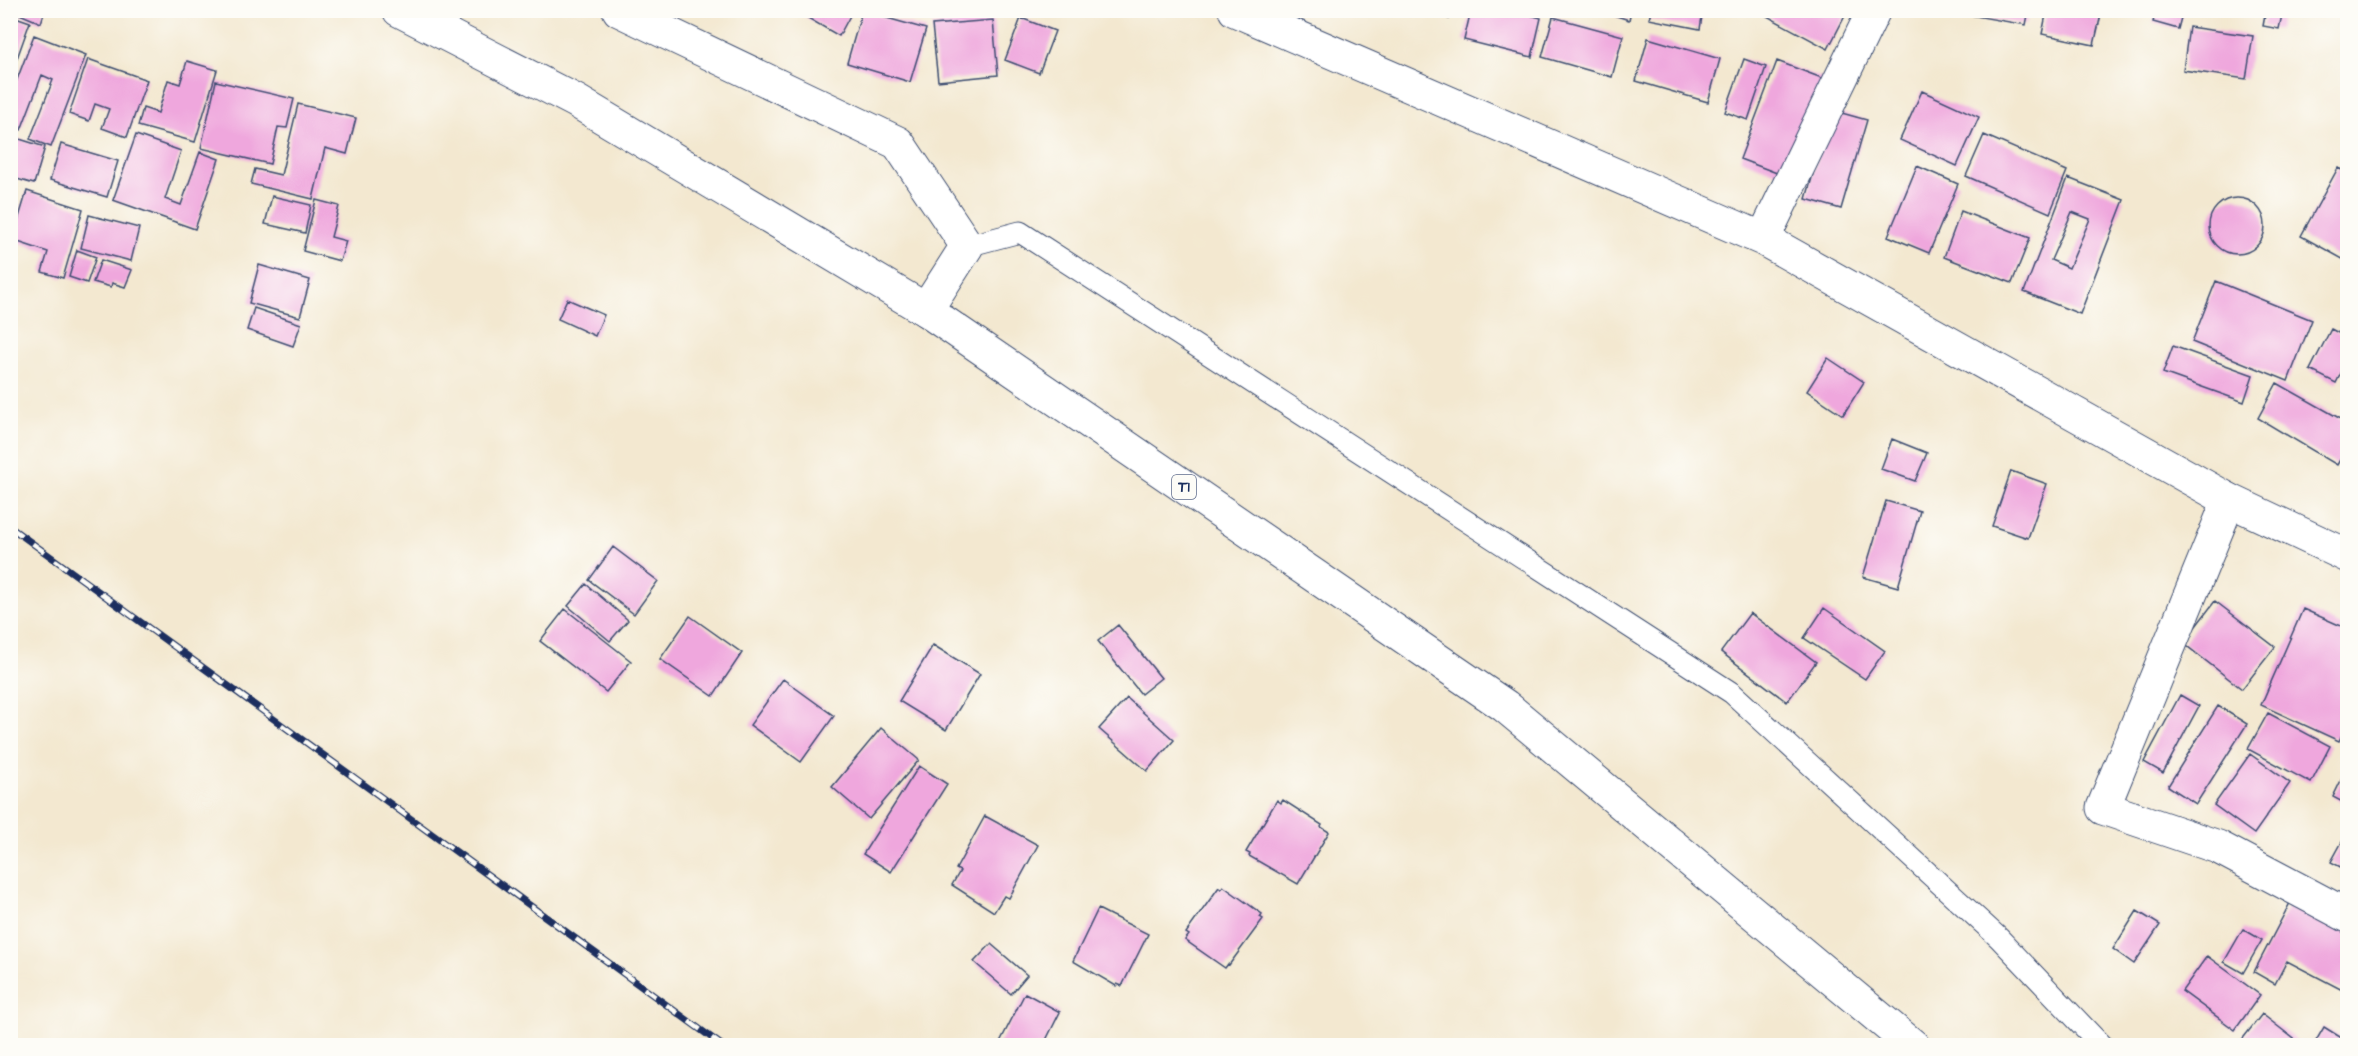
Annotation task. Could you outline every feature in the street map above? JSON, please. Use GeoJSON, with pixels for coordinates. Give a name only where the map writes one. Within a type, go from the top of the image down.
{"type":"FeatureCollection","features":[{"type":"Feature","properties":{"kind":"main road","name":"T1"},"geometry":{"type":"LineString","coordinates":[[399,10],[576,101],[926,310],[1505,706],[1913,1046]]}},
{"type":"Feature","properties":{"kind":"main road"},"geometry":{"type":"LineString","coordinates":[[619,10],[898,143],[967,246],[926,310]]}},
{"type":"Feature","properties":{"kind":"main road"},"geometry":{"type":"LineString","coordinates":[[1235,10],[1763,239],[2229,500],[2348,556]]}},
{"type":"Feature","properties":{"kind":"main road"},"geometry":{"type":"LineString","coordinates":[[1763,239],[1874,10]]}},
{"type":"Feature","properties":{"kind":"main road"},"geometry":{"type":"LineString","coordinates":[[2229,500],[2103,808],[2218,848],[2348,916]]}},
{"type":"Feature","properties":{"kind":"lane"},"geometry":{"type":"LineString","coordinates":[[967,246],[1020,232],[1732,693],[2000,938],[2102,1046]]}},
{"type":"Feature","properties":{"kind":"building"},"geometry":{"type":"Polygon","coordinates":[[[10,10],[45,10],[41,23],[10,10]]]}},
{"type":"Feature","properties":{"kind":"building"},"geometry":{"type":"Polygon","coordinates":[[[794,10],[853,10],[839,36],[794,10]]]}},
{"type":"Feature","properties":{"kind":"building"},"geometry":{"type":"Polygon","coordinates":[[[1430,10],[1453,10],[1449,19],[1430,10]]]}},
{"type":"Feature","properties":{"kind":"building"},"geometry":{"type":"Polygon","coordinates":[[[1471,10],[1512,10],[1541,18],[1532,57],[1464,40],[1471,10]]]}},
{"type":"Feature","properties":{"kind":"building"},"geometry":{"type":"Polygon","coordinates":[[[1598,10],[1631,10],[1629,20],[1598,10]]]}},
{"type":"Feature","properties":{"kind":"building"},"geometry":{"type":"Polygon","coordinates":[[[1651,10],[1703,10],[1700,29],[1649,19],[1651,10]]]}},
{"type":"Feature","properties":{"kind":"building"},"geometry":{"type":"Polygon","coordinates":[[[1767,10],[1848,10],[1828,49],[1765,15],[1767,10]]]}},
{"type":"Feature","properties":{"kind":"building"},"geometry":{"type":"Polygon","coordinates":[[[1965,10],[2029,10],[2026,25],[1964,14],[1965,10]]]}},
{"type":"Feature","properties":{"kind":"building"},"geometry":{"type":"Polygon","coordinates":[[[2047,10],[2102,10],[2094,45],[2042,34],[2047,10]]]}},
{"type":"Feature","properties":{"kind":"building"},"geometry":{"type":"Polygon","coordinates":[[[2156,10],[2183,10],[2178,29],[2153,22],[2156,10]]]}},
{"type":"Feature","properties":{"kind":"building"},"geometry":{"type":"Polygon","coordinates":[[[2266,10],[2283,10],[2279,29],[2263,26],[2266,10]]]}},
{"type":"Feature","properties":{"kind":"building"},"geometry":{"type":"Polygon","coordinates":[[[862,11],[926,29],[910,82],[847,63],[862,11]]]}},
{"type":"Feature","properties":{"kind":"building"},"geometry":{"type":"Polygon","coordinates":[[[10,15],[30,22],[11,75],[10,75],[10,15]]]}},
{"type":"Feature","properties":{"kind":"building"},"geometry":{"type":"Polygon","coordinates":[[[1553,17],[1623,36],[1612,77],[1542,57],[1553,17]]]}},
{"type":"Feature","properties":{"kind":"building"},"geometry":{"type":"Polygon","coordinates":[[[1021,18],[1055,31],[1039,73],[1005,60],[1021,18]]]}},
{"type":"Feature","properties":{"kind":"building"},"geometry":{"type":"Polygon","coordinates":[[[993,20],[998,75],[938,81],[932,25],[993,20]]]}},
{"type":"Feature","properties":{"kind":"building"},"geometry":{"type":"Polygon","coordinates":[[[2189,27],[2253,36],[2246,79],[2183,70],[2189,27]]]}},
{"type":"Feature","properties":{"kind":"building"},"geometry":{"type":"Polygon","coordinates":[[[34,35],[86,55],[51,147],[30,139],[53,80],[42,75],[21,130],[10,125],[10,98],[34,35]]]}},
{"type":"Feature","properties":{"kind":"building"},"geometry":{"type":"Polygon","coordinates":[[[1648,38],[1720,59],[1708,102],[1636,81],[1648,38]]]}},
{"type":"Feature","properties":{"kind":"building"},"geometry":{"type":"Polygon","coordinates":[[[88,59],[147,80],[127,137],[102,128],[109,109],[95,104],[89,121],[69,114],[88,59]]]}},
{"type":"Feature","properties":{"kind":"building"},"geometry":{"type":"Polygon","coordinates":[[[1744,59],[1766,67],[1748,120],[1725,112],[1744,59]]]}},
{"type":"Feature","properties":{"kind":"building"},"geometry":{"type":"Polygon","coordinates":[[[187,61],[217,70],[195,142],[138,126],[143,108],[158,113],[168,80],[180,84],[187,61]]]}},
{"type":"Feature","properties":{"kind":"building"},"geometry":{"type":"Polygon","coordinates":[[[1777,61],[1827,80],[1790,178],[1740,159],[1777,61]]]}},
{"type":"Feature","properties":{"kind":"building"},"geometry":{"type":"Polygon","coordinates":[[[216,81],[294,99],[287,128],[278,127],[270,164],[201,148],[216,81]]]}},
{"type":"Feature","properties":{"kind":"building"},"geometry":{"type":"Polygon","coordinates":[[[1922,91],[1979,117],[1957,166],[1900,140],[1922,91]]]}},
{"type":"Feature","properties":{"kind":"building"},"geometry":{"type":"Polygon","coordinates":[[[298,104],[356,118],[347,154],[325,148],[313,199],[251,184],[255,169],[281,175],[298,104]]]}},
{"type":"Feature","properties":{"kind":"building"},"geometry":{"type":"Polygon","coordinates":[[[1831,110],[1867,120],[1841,209],[1806,199],[1831,110]]]}},
{"type":"Feature","properties":{"kind":"building"},"geometry":{"type":"Polygon","coordinates":[[[136,135],[181,151],[165,199],[181,205],[200,152],[219,159],[195,229],[113,200],[136,135]]]}},
{"type":"Feature","properties":{"kind":"building"},"geometry":{"type":"Polygon","coordinates":[[[1984,135],[2067,171],[2050,213],[1966,176],[1984,135]]]}},
{"type":"Feature","properties":{"kind":"building"},"geometry":{"type":"Polygon","coordinates":[[[10,136],[45,147],[34,184],[10,177],[10,136]]]}},
{"type":"Feature","properties":{"kind":"building"},"geometry":{"type":"Polygon","coordinates":[[[61,144],[118,161],[107,197],[50,180],[61,144]]]}},
{"type":"Feature","properties":{"kind":"building"},"geometry":{"type":"Polygon","coordinates":[[[1917,166],[1958,184],[1929,253],[1888,236],[1917,166]]]}},
{"type":"Feature","properties":{"kind":"building"},"geometry":{"type":"Polygon","coordinates":[[[2338,168],[2348,173],[2348,262],[2301,236],[2338,168]]]}},
{"type":"Feature","properties":{"kind":"building"},"geometry":{"type":"Polygon","coordinates":[[[2068,178],[2124,200],[2080,314],[2024,292],[2068,178]],[[2072,212],[2051,260],[2069,268],[2090,219],[2072,212]]]}},
{"type":"Feature","properties":{"kind":"building"},"geometry":{"type":"Polygon","coordinates":[[[27,191],[83,209],[63,278],[42,272],[48,252],[12,240],[27,191]]]}},
{"type":"Feature","properties":{"kind":"building"},"geometry":{"type":"Polygon","coordinates":[[[272,196],[311,205],[305,233],[265,224],[272,196]]]}},
{"type":"Feature","properties":{"kind":"building"},"geometry":{"type":"Polygon","coordinates":[[[2231,198],[2243,198],[2253,202],[2261,210],[2265,226],[2261,242],[2253,250],[2243,254],[2231,254],[2221,250],[2213,242],[2209,232],[2209,220],[2213,210],[2221,202],[2231,198]]]}},
{"type":"Feature","properties":{"kind":"building"},"geometry":{"type":"Polygon","coordinates":[[[316,200],[339,206],[331,237],[346,241],[340,261],[303,251],[316,200]]]}},
{"type":"Feature","properties":{"kind":"building"},"geometry":{"type":"Polygon","coordinates":[[[1961,211],[2030,238],[2012,283],[1944,257],[1961,211]]]}},
{"type":"Feature","properties":{"kind":"building"},"geometry":{"type":"Polygon","coordinates":[[[89,215],[139,228],[131,261],[81,248],[89,215]]]}},
{"type":"Feature","properties":{"kind":"building"},"geometry":{"type":"Polygon","coordinates":[[[77,250],[96,257],[87,283],[69,277],[77,250]]]}},
{"type":"Feature","properties":{"kind":"building"},"geometry":{"type":"Polygon","coordinates":[[[101,260],[132,270],[125,287],[112,283],[111,287],[93,282],[101,260]]]}},
{"type":"Feature","properties":{"kind":"building"},"geometry":{"type":"Polygon","coordinates":[[[259,265],[310,280],[300,317],[249,303],[259,265]]]}},
{"type":"Feature","properties":{"kind":"building"},"geometry":{"type":"Polygon","coordinates":[[[2216,281],[2312,320],[2288,381],[2192,342],[2216,281]]]}},
{"type":"Feature","properties":{"kind":"building"},"geometry":{"type":"Polygon","coordinates":[[[567,299],[604,315],[595,336],[558,319],[567,299]]]}},
{"type":"Feature","properties":{"kind":"building"},"geometry":{"type":"Polygon","coordinates":[[[254,308],[301,324],[293,346],[247,330],[254,308]]]}},
{"type":"Feature","properties":{"kind":"building"},"geometry":{"type":"Polygon","coordinates":[[[2331,329],[2348,338],[2348,359],[2336,383],[2310,370],[2331,329]]]}},
{"type":"Feature","properties":{"kind":"building"},"geometry":{"type":"Polygon","coordinates":[[[2173,346],[2253,375],[2244,402],[2163,373],[2173,346]]]}},
{"type":"Feature","properties":{"kind":"building"},"geometry":{"type":"Polygon","coordinates":[[[1828,358],[1864,382],[1843,415],[1807,391],[1828,358]]]}},
{"type":"Feature","properties":{"kind":"building"},"geometry":{"type":"Polygon","coordinates":[[[2277,383],[2348,423],[2348,446],[2337,465],[2258,418],[2277,383]]]}},
{"type":"Feature","properties":{"kind":"building"},"geometry":{"type":"Polygon","coordinates":[[[1892,439],[1927,453],[1915,481],[1881,469],[1892,439]]]}},
{"type":"Feature","properties":{"kind":"building"},"geometry":{"type":"Polygon","coordinates":[[[2011,471],[2047,484],[2028,538],[1992,526],[2011,471]]]}},
{"type":"Feature","properties":{"kind":"building"},"geometry":{"type":"Polygon","coordinates":[[[1886,501],[1920,511],[1898,587],[1863,577],[1886,501]]]}},
{"type":"Feature","properties":{"kind":"building"},"geometry":{"type":"Polygon","coordinates":[[[613,547],[658,581],[634,614],[589,580],[613,547]]]}},
{"type":"Feature","properties":{"kind":"building"},"geometry":{"type":"Polygon","coordinates":[[[586,584],[628,620],[610,641],[568,606],[586,584]]]}},
{"type":"Feature","properties":{"kind":"building"},"geometry":{"type":"Polygon","coordinates":[[[2215,601],[2275,647],[2242,689],[2183,643],[2215,601]]]}},
{"type":"Feature","properties":{"kind":"building"},"geometry":{"type":"Polygon","coordinates":[[[1824,608],[1885,651],[1865,679],[1804,638],[1824,608]]]}},
{"type":"Feature","properties":{"kind":"building"},"geometry":{"type":"Polygon","coordinates":[[[565,609],[631,661],[606,692],[540,641],[565,609]]]}},
{"type":"Feature","properties":{"kind":"building"},"geometry":{"type":"Polygon","coordinates":[[[2303,609],[2348,629],[2348,722],[2339,741],[2261,705],[2303,609]]]}},
{"type":"Feature","properties":{"kind":"building"},"geometry":{"type":"Polygon","coordinates":[[[1750,613],[1816,662],[1787,702],[1721,652],[1750,613]]]}},
{"type":"Feature","properties":{"kind":"building"},"geometry":{"type":"Polygon","coordinates":[[[690,616],[742,653],[713,696],[660,659],[690,616]]]}},
{"type":"Feature","properties":{"kind":"building"},"geometry":{"type":"Polygon","coordinates":[[[1118,625],[1161,678],[1141,694],[1098,641],[1118,625]]]}},
{"type":"Feature","properties":{"kind":"building"},"geometry":{"type":"Polygon","coordinates":[[[933,645],[980,674],[946,730],[899,701],[933,645]]]}},
{"type":"Feature","properties":{"kind":"building"},"geometry":{"type":"Polygon","coordinates":[[[783,679],[834,716],[801,762],[750,725],[783,679]]]}},
{"type":"Feature","properties":{"kind":"building"},"geometry":{"type":"Polygon","coordinates":[[[2180,695],[2199,706],[2163,773],[2144,762],[2180,695]]]}},
{"type":"Feature","properties":{"kind":"building"},"geometry":{"type":"Polygon","coordinates":[[[1127,698],[1174,740],[1147,771],[1099,729],[1127,698]]]}},
{"type":"Feature","properties":{"kind":"building"},"geometry":{"type":"Polygon","coordinates":[[[2218,706],[2247,724],[2196,804],[2168,786],[2218,706]]]}},
{"type":"Feature","properties":{"kind":"building"},"geometry":{"type":"Polygon","coordinates":[[[2268,713],[2330,746],[2311,783],[2248,749],[2268,713]]]}},
{"type":"Feature","properties":{"kind":"building"},"geometry":{"type":"Polygon","coordinates":[[[881,728],[919,760],[869,819],[832,787],[881,728]]]}},
{"type":"Feature","properties":{"kind":"building"},"geometry":{"type":"Polygon","coordinates":[[[2250,754],[2290,783],[2254,834],[2214,805],[2250,754]]]}},
{"type":"Feature","properties":{"kind":"building"},"geometry":{"type":"Polygon","coordinates":[[[919,766],[947,784],[891,872],[863,854],[919,766]]]}},
{"type":"Feature","properties":{"kind":"building"},"geometry":{"type":"Polygon","coordinates":[[[2348,766],[2348,805],[2333,797],[2348,766]]]}},
{"type":"Feature","properties":{"kind":"building"},"geometry":{"type":"Polygon","coordinates":[[[1277,800],[1281,803],[1283,800],[1329,832],[1298,884],[1249,856],[1250,854],[1246,852],[1277,800]]]}},
{"type":"Feature","properties":{"kind":"building"},"geometry":{"type":"Polygon","coordinates":[[[985,816],[1038,845],[1009,898],[1004,896],[994,912],[952,885],[960,871],[956,869],[985,816]]]}},
{"type":"Feature","properties":{"kind":"building"},"geometry":{"type":"Polygon","coordinates":[[[2348,831],[2348,871],[2331,862],[2348,831]]]}},
{"type":"Feature","properties":{"kind":"building"},"geometry":{"type":"Polygon","coordinates":[[[1223,886],[1262,914],[1260,917],[1263,919],[1225,968],[1185,940],[1189,935],[1186,933],[1219,887],[1221,889],[1223,886]]]}},
{"type":"Feature","properties":{"kind":"building"},"geometry":{"type":"Polygon","coordinates":[[[2291,901],[2348,931],[2348,993],[2287,961],[2275,984],[2254,972],[2291,901]]]}},
{"type":"Feature","properties":{"kind":"building"},"geometry":{"type":"Polygon","coordinates":[[[1098,909],[1148,934],[1122,986],[1117,984],[1116,986],[1073,961],[1098,909]]]}},
{"type":"Feature","properties":{"kind":"building"},"geometry":{"type":"Polygon","coordinates":[[[2137,911],[2160,925],[2134,964],[2113,949],[2137,911]]]}},
{"type":"Feature","properties":{"kind":"building"},"geometry":{"type":"Polygon","coordinates":[[[2243,929],[2262,940],[2243,973],[2224,962],[2243,929]]]}},
{"type":"Feature","properties":{"kind":"building"},"geometry":{"type":"Polygon","coordinates":[[[991,944],[1027,975],[1011,994],[974,962],[991,944]]]}},
{"type":"Feature","properties":{"kind":"building"},"geometry":{"type":"Polygon","coordinates":[[[2207,956],[2260,995],[2235,1030],[2182,991],[2207,956]]]}},
{"type":"Feature","properties":{"kind":"building"},"geometry":{"type":"Polygon","coordinates":[[[1025,993],[1060,1012],[1043,1046],[998,1046],[1025,993]]]}},
{"type":"Feature","properties":{"kind":"building"},"geometry":{"type":"Polygon","coordinates":[[[2262,1014],[2298,1042],[2296,1046],[2237,1046],[2262,1014]]]}},
{"type":"Feature","properties":{"kind":"building"},"geometry":{"type":"Polygon","coordinates":[[[2324,1027],[2348,1042],[2348,1046],[2313,1046],[2324,1027]]]}},
{"type":"Feature","properties":{"kind":"railway"},"geometry":{"type":"LineString","coordinates":[[10,527],[723,1046]]}}]}
